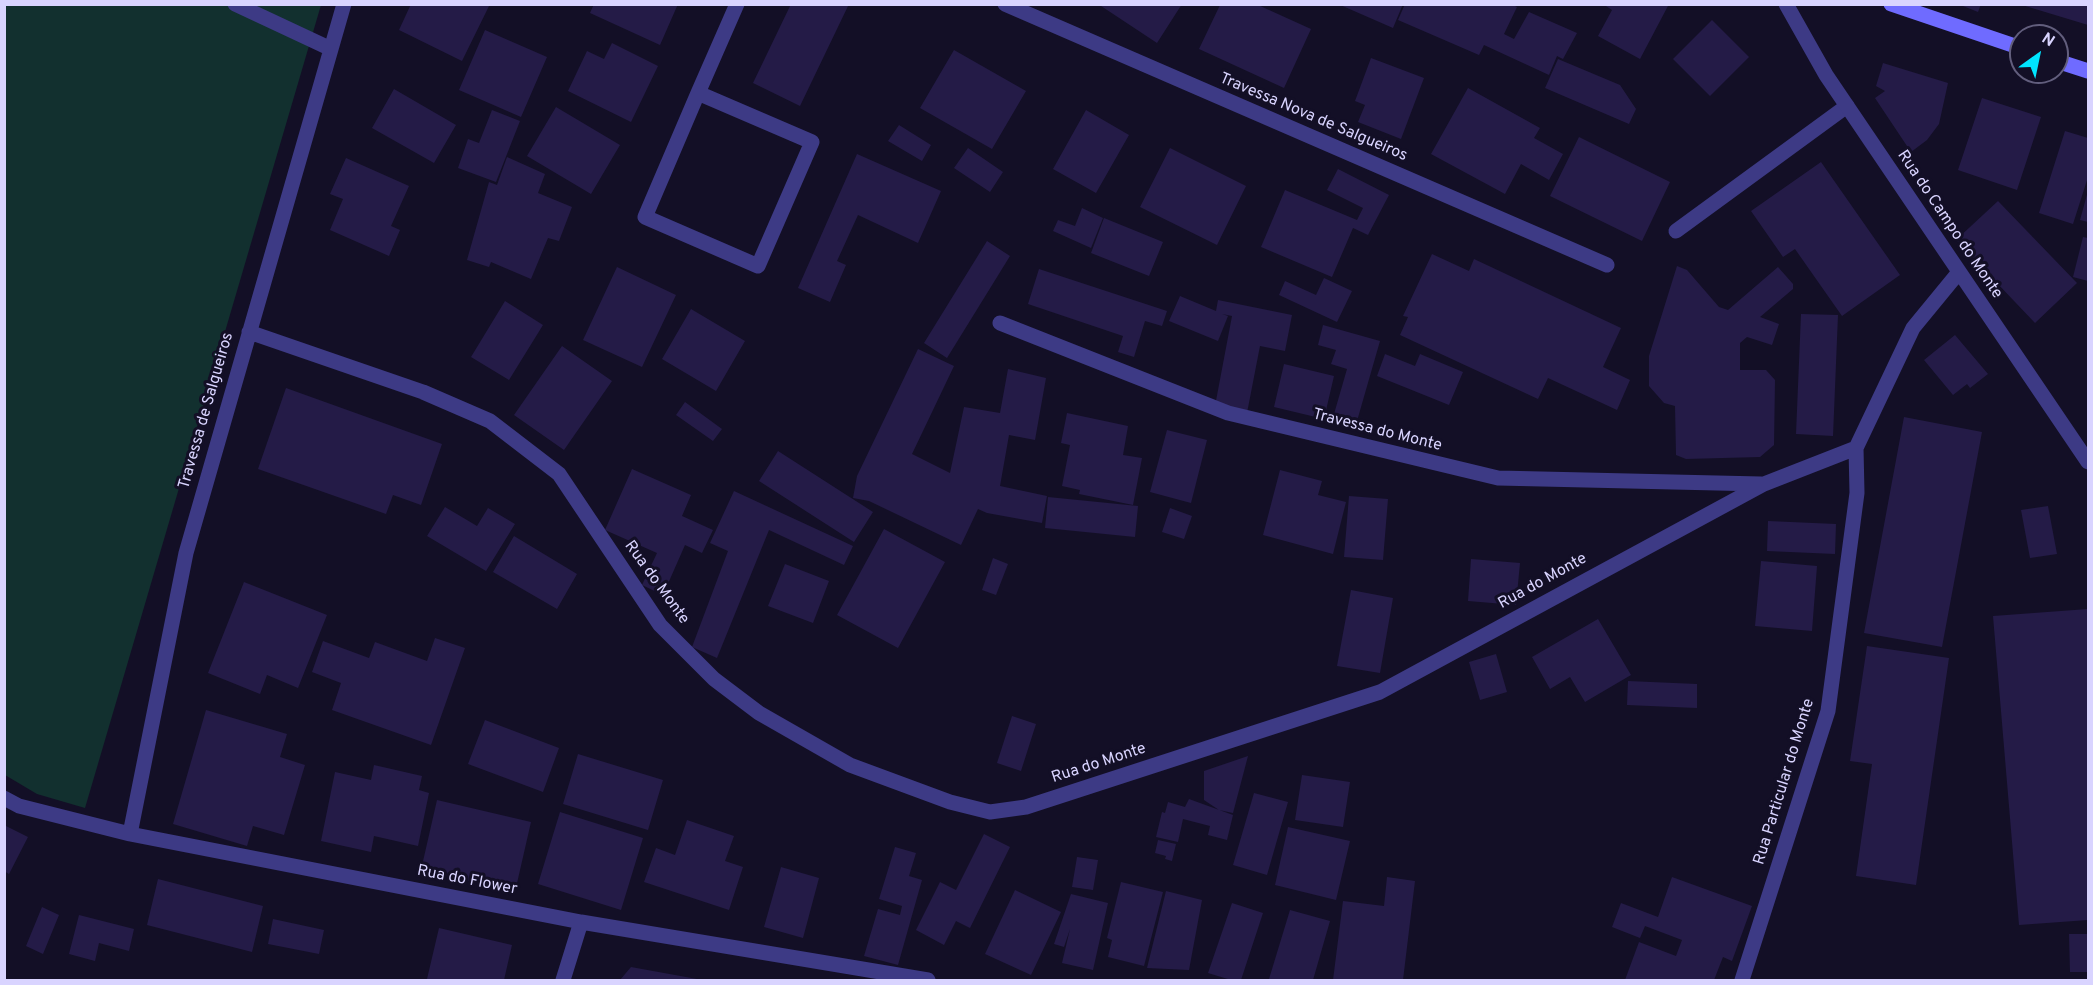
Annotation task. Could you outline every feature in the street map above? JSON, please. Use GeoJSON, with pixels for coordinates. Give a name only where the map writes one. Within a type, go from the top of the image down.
{"type":"FeatureCollection","features":[{"type":"Feature","properties":{"kind":"street"},"geometry":{"type":"LineString","coordinates":[[235,4],[329,48]]}},
{"type":"Feature","properties":{"kind":"street","name":"Travessa de Salgueiros"},"geometry":{"type":"LineString","coordinates":[[130,834],[186,553],[329,48],[344,4]]}},
{"type":"Feature","properties":{"kind":"street"},"geometry":{"type":"LineString","coordinates":[[698,93],[812,142],[758,266],[645,218],[698,93],[736,4]]}},
{"type":"Feature","properties":{"kind":"street","name":"Travessa Nova de Salgueiros"},"geometry":{"type":"LineString","coordinates":[[1005,4],[1607,265]]}},
{"type":"Feature","properties":{"kind":"street","name":"Rua do Campo do Monte"},"geometry":{"type":"LineString","coordinates":[[1786,4],[1826,75],[2088,462]]}},
{"type":"Feature","properties":{"kind":"street"},"geometry":{"type":"LineString","coordinates":[[1891,4],[2009,44]]}},
{"type":"Feature","properties":{"kind":"street"},"geometry":{"type":"LineString","coordinates":[[2069,65],[2088,71]]}},
{"type":"Feature","properties":{"kind":"street"},"geometry":{"type":"LineString","coordinates":[[1676,231],[1847,106]]}},
{"type":"Feature","properties":{"kind":"street"},"geometry":{"type":"LineString","coordinates":[[1856,448],[1913,328],[1959,272]]}},
{"type":"Feature","properties":{"kind":"street","name":"Travessa do Monte"},"geometry":{"type":"LineString","coordinates":[[1000,323],[1228,413],[1497,478],[1764,484]]}},
{"type":"Feature","properties":{"kind":"street","name":"Rua do Monte"},"geometry":{"type":"LineString","coordinates":[[249,332],[423,392],[490,421],[559,474],[660,625],[714,679],[759,713],[850,765],[950,802],[990,812],[1026,807],[1380,692],[1764,484],[1856,448]]}},
{"type":"Feature","properties":{"kind":"street","name":"Rua Particular do Monte"},"geometry":{"type":"LineString","coordinates":[[1742,981],[1828,711],[1857,493],[1856,448]]}},
{"type":"Feature","properties":{"kind":"street","name":"Rua do Flower"},"geometry":{"type":"LineString","coordinates":[[4,798],[19,806],[130,834],[581,922],[928,981]]}},
{"type":"Feature","properties":{"kind":"street"},"geometry":{"type":"LineString","coordinates":[[563,981],[581,922]]}},
{"type":"Feature","properties":{"kind":"green space"},"geometry":{"type":"Polygon","coordinates":[[[5,5],[321,5],[85,808],[37,794],[5,775],[5,5]]]}},
{"type":"Feature","properties":{"kind":"building"},"geometry":{"type":"Polygon","coordinates":[[[411,4],[490,4],[462,61],[399,30],[411,4]]]}},
{"type":"Feature","properties":{"kind":"building"},"geometry":{"type":"Polygon","coordinates":[[[594,4],[678,4],[660,45],[590,13],[594,4]]]}},
{"type":"Feature","properties":{"kind":"building"},"geometry":{"type":"Polygon","coordinates":[[[791,4],[849,4],[800,106],[753,83],[791,4]]]}},
{"type":"Feature","properties":{"kind":"building"},"geometry":{"type":"Polygon","coordinates":[[[1098,4],[1182,4],[1157,43],[1098,4]]]}},
{"type":"Feature","properties":{"kind":"building"},"geometry":{"type":"Polygon","coordinates":[[[1338,4],[1403,4],[1393,28],[1338,4]]]}},
{"type":"Feature","properties":{"kind":"building"},"geometry":{"type":"Polygon","coordinates":[[[1405,4],[1511,4],[1517,7],[1504,34],[1514,39],[1529,12],[1577,33],[1563,59],[1557,56],[1549,75],[1484,45],[1479,55],[1398,20],[1405,4]]]}},
{"type":"Feature","properties":{"kind":"building"},"geometry":{"type":"Polygon","coordinates":[[[1603,4],[1669,4],[1640,59],[1598,36],[1612,10],[1603,4]]]}},
{"type":"Feature","properties":{"kind":"building"},"geometry":{"type":"Polygon","coordinates":[[[1958,4],[1981,4],[1978,12],[1958,4]]]}},
{"type":"Feature","properties":{"kind":"building"},"geometry":{"type":"Polygon","coordinates":[[[2088,4],[2088,25],[2022,5],[2088,4]]]}},
{"type":"Feature","properties":{"kind":"building"},"geometry":{"type":"Polygon","coordinates":[[[1220,5],[1258,5],[1311,29],[1284,88],[1199,49],[1220,5]]]}},
{"type":"Feature","properties":{"kind":"building"},"geometry":{"type":"Polygon","coordinates":[[[1712,20],[1749,57],[1710,96],[1673,59],[1712,20]]]}},
{"type":"Feature","properties":{"kind":"building"},"geometry":{"type":"Polygon","coordinates":[[[485,30],[547,57],[521,117],[459,90],[485,30]]]}},
{"type":"Feature","properties":{"kind":"building"},"geometry":{"type":"Polygon","coordinates":[[[612,43],[658,66],[631,122],[568,91],[587,51],[604,59],[612,43]]]}},
{"type":"Feature","properties":{"kind":"building"},"geometry":{"type":"Polygon","coordinates":[[[954,50],[1026,91],[992,149],[920,108],[954,50]]]}},
{"type":"Feature","properties":{"kind":"building"},"geometry":{"type":"Polygon","coordinates":[[[1371,58],[1424,78],[1401,139],[1358,122],[1365,105],[1355,101],[1371,58]]]}},
{"type":"Feature","properties":{"kind":"building"},"geometry":{"type":"Polygon","coordinates":[[[1558,59],[1620,85],[1636,109],[1629,124],[1545,88],[1558,59]]]}},
{"type":"Feature","properties":{"kind":"building"},"geometry":{"type":"Polygon","coordinates":[[[1883,63],[1948,83],[1939,124],[1927,140],[1911,152],[1875,98],[1885,91],[1876,86],[1883,63]]]}},
{"type":"Feature","properties":{"kind":"building"},"geometry":{"type":"Polygon","coordinates":[[[1468,88],[1540,128],[1534,138],[1563,154],[1549,180],[1521,164],[1505,194],[1431,154],[1468,88]]]}},
{"type":"Feature","properties":{"kind":"building"},"geometry":{"type":"Polygon","coordinates":[[[394,89],[456,125],[434,163],[372,128],[394,89]]]}},
{"type":"Feature","properties":{"kind":"building"},"geometry":{"type":"Polygon","coordinates":[[[1982,98],[2041,117],[2017,190],[1958,170],[1982,98]]]}},
{"type":"Feature","properties":{"kind":"building"},"geometry":{"type":"Polygon","coordinates":[[[556,107],[620,145],[591,194],[527,156],[556,107]]]}},
{"type":"Feature","properties":{"kind":"building"},"geometry":{"type":"Polygon","coordinates":[[[492,110],[520,121],[496,182],[458,168],[468,139],[479,143],[492,110]]]}},
{"type":"Feature","properties":{"kind":"building"},"geometry":{"type":"Polygon","coordinates":[[[1086,110],[1129,135],[1096,193],[1053,169],[1086,110]]]}},
{"type":"Feature","properties":{"kind":"building"},"geometry":{"type":"Polygon","coordinates":[[[899,125],[931,145],[922,161],[888,141],[899,125]]]}},
{"type":"Feature","properties":{"kind":"building"},"geometry":{"type":"Polygon","coordinates":[[[2065,131],[2088,138],[2088,177],[2073,224],[2039,213],[2065,131]]]}},
{"type":"Feature","properties":{"kind":"building"},"geometry":{"type":"Polygon","coordinates":[[[1579,137],[1670,182],[1642,241],[1550,196],[1579,137]]]}},
{"type":"Feature","properties":{"kind":"building"},"geometry":{"type":"Polygon","coordinates":[[[968,148],[1003,172],[990,192],[954,168],[968,148]]]}},
{"type":"Feature","properties":{"kind":"building"},"geometry":{"type":"Polygon","coordinates":[[[1170,148],[1246,186],[1217,245],[1140,207],[1170,148]]]}},
{"type":"Feature","properties":{"kind":"building"},"geometry":{"type":"Polygon","coordinates":[[[857,154],[941,191],[918,243],[858,215],[837,261],[846,265],[830,302],[798,288],[857,154]]]}},
{"type":"Feature","properties":{"kind":"building"},"geometry":{"type":"Polygon","coordinates":[[[507,157],[545,174],[538,193],[572,207],[559,241],[548,238],[531,279],[491,262],[489,267],[467,260],[489,182],[497,185],[507,157]]]}},
{"type":"Feature","properties":{"kind":"building"},"geometry":{"type":"Polygon","coordinates":[[[346,158],[409,186],[391,226],[400,230],[389,256],[330,230],[343,199],[330,194],[346,158]]]}},
{"type":"Feature","properties":{"kind":"building"},"geometry":{"type":"Polygon","coordinates":[[[1821,162],[1900,275],[1842,316],[1795,249],[1783,257],[1751,211],[1821,162]]]}},
{"type":"Feature","properties":{"kind":"building"},"geometry":{"type":"Polygon","coordinates":[[[1338,169],[1389,195],[1368,235],[1353,228],[1332,277],[1261,247],[1285,190],[1357,220],[1363,208],[1327,190],[1338,169]]]}},
{"type":"Feature","properties":{"kind":"building"},"geometry":{"type":"Polygon","coordinates":[[[2088,191],[2088,222],[2080,220],[2088,191]]]}},
{"type":"Feature","properties":{"kind":"building"},"geometry":{"type":"Polygon","coordinates":[[[1998,201],[2077,283],[2035,323],[1956,240],[1998,201]]]}},
{"type":"Feature","properties":{"kind":"building"},"geometry":{"type":"Polygon","coordinates":[[[1082,208],[1103,218],[1091,248],[1053,231],[1058,220],[1075,226],[1082,208]]]}},
{"type":"Feature","properties":{"kind":"building"},"geometry":{"type":"Polygon","coordinates":[[[1104,218],[1163,242],[1149,276],[1091,253],[1104,218]]]}},
{"type":"Feature","properties":{"kind":"building"},"geometry":{"type":"Polygon","coordinates":[[[2083,237],[2088,238],[2088,281],[2073,277],[2083,237]]]}},
{"type":"Feature","properties":{"kind":"building"},"geometry":{"type":"Polygon","coordinates":[[[987,241],[1010,256],[947,358],[924,343],[987,241]]]}},
{"type":"Feature","properties":{"kind":"building"},"geometry":{"type":"Polygon","coordinates":[[[1432,254],[1469,271],[1474,259],[1621,328],[1603,367],[1630,380],[1617,410],[1548,378],[1538,399],[1400,335],[1408,317],[1403,316],[1432,254]]]}},
{"type":"Feature","properties":{"kind":"building"},"geometry":{"type":"Polygon","coordinates":[[[1677,266],[1687,270],[1719,307],[1728,310],[1778,267],[1793,284],[1793,289],[1760,317],[1779,324],[1772,345],[1747,337],[1740,343],[1740,370],[1766,370],[1775,380],[1774,445],[1760,457],[1686,459],[1676,455],[1675,406],[1664,403],[1649,386],[1649,356],[1677,266]]]}},
{"type":"Feature","properties":{"kind":"building"},"geometry":{"type":"Polygon","coordinates":[[[617,267],[676,295],[642,367],[583,340],[617,267]]]}},
{"type":"Feature","properties":{"kind":"building"},"geometry":{"type":"Polygon","coordinates":[[[1039,269],[1167,311],[1162,326],[1145,321],[1134,357],[1118,352],[1123,336],[1028,304],[1039,269]]]}},
{"type":"Feature","properties":{"kind":"building"},"geometry":{"type":"Polygon","coordinates":[[[1324,278],[1352,291],[1337,322],[1279,295],[1285,281],[1316,295],[1324,278]]]}},
{"type":"Feature","properties":{"kind":"building"},"geometry":{"type":"Polygon","coordinates":[[[1180,296],[1216,311],[1218,300],[1292,315],[1285,351],[1260,346],[1247,413],[1215,406],[1232,316],[1222,314],[1228,316],[1218,341],[1169,321],[1180,296]]]}},
{"type":"Feature","properties":{"kind":"building"},"geometry":{"type":"Polygon","coordinates":[[[505,301],[543,325],[509,380],[471,357],[505,301]]]}},
{"type":"Feature","properties":{"kind":"building"},"geometry":{"type":"Polygon","coordinates":[[[691,309],[745,341],[716,391],[662,359],[691,309]]]}},
{"type":"Feature","properties":{"kind":"building"},"geometry":{"type":"Polygon","coordinates":[[[1801,314],[1838,315],[1833,436],[1796,434],[1801,314]]]}},
{"type":"Feature","properties":{"kind":"building"},"geometry":{"type":"Polygon","coordinates":[[[1323,325],[1380,341],[1357,421],[1334,414],[1347,369],[1331,364],[1336,350],[1318,345],[1323,325]]]}},
{"type":"Feature","properties":{"kind":"building"},"geometry":{"type":"Polygon","coordinates":[[[1955,335],[1988,374],[1970,388],[1967,384],[1953,395],[1924,360],[1955,335]]]}},
{"type":"Feature","properties":{"kind":"building"},"geometry":{"type":"Polygon","coordinates":[[[562,346],[612,381],[564,450],[514,415],[562,346]]]}},
{"type":"Feature","properties":{"kind":"building"},"geometry":{"type":"Polygon","coordinates":[[[918,349],[954,366],[912,454],[950,473],[964,407],[1000,413],[1008,369],[1046,378],[1035,440],[1009,435],[1000,486],[1047,496],[1042,523],[987,513],[978,509],[961,545],[869,501],[853,498],[857,476],[918,349]]]}},
{"type":"Feature","properties":{"kind":"building"},"geometry":{"type":"Polygon","coordinates":[[[1385,354],[1415,366],[1420,354],[1463,372],[1449,405],[1377,376],[1385,354]]]}},
{"type":"Feature","properties":{"kind":"building"},"geometry":{"type":"Polygon","coordinates":[[[1284,364],[1334,376],[1324,419],[1274,407],[1284,364]]]}},
{"type":"Feature","properties":{"kind":"building"},"geometry":{"type":"Polygon","coordinates":[[[286,388],[442,444],[421,505],[393,495],[386,514],[258,469],[286,388]]]}},
{"type":"Feature","properties":{"kind":"building"},"geometry":{"type":"Polygon","coordinates":[[[685,402],[722,429],[713,441],[676,415],[685,402]]]}},
{"type":"Feature","properties":{"kind":"building"},"geometry":{"type":"Polygon","coordinates":[[[1067,413],[1128,426],[1123,455],[1142,458],[1133,505],[1079,494],[1080,490],[1062,486],[1070,445],[1061,443],[1067,413]]]}},
{"type":"Feature","properties":{"kind":"building"},"geometry":{"type":"Polygon","coordinates":[[[1904,417],[1982,432],[1942,647],[1864,633],[1904,417]]]}},
{"type":"Feature","properties":{"kind":"building"},"geometry":{"type":"Polygon","coordinates":[[[1167,430],[1207,440],[1191,503],[1150,492],[1167,430]]]}},
{"type":"Feature","properties":{"kind":"building"},"geometry":{"type":"Polygon","coordinates":[[[778,451],[873,512],[854,542],[759,481],[778,451]]]}},
{"type":"Feature","properties":{"kind":"building"},"geometry":{"type":"Polygon","coordinates":[[[632,469],[691,495],[682,516],[713,530],[702,553],[685,545],[663,595],[642,585],[657,553],[605,530],[632,469]]]}},
{"type":"Feature","properties":{"kind":"building"},"geometry":{"type":"Polygon","coordinates":[[[1280,470],[1322,481],[1318,495],[1346,502],[1333,554],[1263,535],[1280,470]]]}},
{"type":"Feature","properties":{"kind":"building"},"geometry":{"type":"Polygon","coordinates":[[[734,491],[853,546],[844,565],[769,530],[717,658],[692,647],[728,551],[710,543],[734,491]]]}},
{"type":"Feature","properties":{"kind":"building"},"geometry":{"type":"Polygon","coordinates":[[[1349,496],[1388,499],[1383,560],[1344,557],[1349,496]]]}},
{"type":"Feature","properties":{"kind":"building"},"geometry":{"type":"Polygon","coordinates":[[[1048,497],[1138,506],[1135,537],[1045,528],[1048,497]]]}},
{"type":"Feature","properties":{"kind":"building"},"geometry":{"type":"Polygon","coordinates":[[[2048,506],[2057,554],[2030,558],[2021,510],[2048,506]]]}},
{"type":"Feature","properties":{"kind":"building"},"geometry":{"type":"Polygon","coordinates":[[[445,507],[477,526],[488,508],[515,524],[486,571],[427,536],[445,507]]]}},
{"type":"Feature","properties":{"kind":"building"},"geometry":{"type":"Polygon","coordinates":[[[1170,508],[1192,516],[1184,539],[1162,532],[1170,508]]]}},
{"type":"Feature","properties":{"kind":"building"},"geometry":{"type":"Polygon","coordinates":[[[1768,521],[1836,524],[1835,554],[1767,551],[1768,521]]]}},
{"type":"Feature","properties":{"kind":"building"},"geometry":{"type":"Polygon","coordinates":[[[884,529],[945,562],[898,648],[837,615],[884,529]]]}},
{"type":"Feature","properties":{"kind":"building"},"geometry":{"type":"Polygon","coordinates":[[[514,536],[577,574],[557,609],[493,572],[514,536]]]}},
{"type":"Feature","properties":{"kind":"building"},"geometry":{"type":"Polygon","coordinates":[[[993,558],[1008,564],[996,595],[982,590],[993,558]]]}},
{"type":"Feature","properties":{"kind":"building"},"geometry":{"type":"Polygon","coordinates":[[[1471,559],[1520,563],[1516,605],[1468,601],[1471,559]]]}},
{"type":"Feature","properties":{"kind":"building"},"geometry":{"type":"Polygon","coordinates":[[[1761,561],[1817,566],[1812,631],[1755,626],[1761,561]]]}},
{"type":"Feature","properties":{"kind":"building"},"geometry":{"type":"Polygon","coordinates":[[[785,564],[829,581],[813,623],[768,606],[785,564]]]}},
{"type":"Feature","properties":{"kind":"building"},"geometry":{"type":"Polygon","coordinates":[[[244,582],[327,615],[298,688],[267,675],[260,694],[208,673],[244,582]]]}},
{"type":"Feature","properties":{"kind":"building"},"geometry":{"type":"Polygon","coordinates":[[[1351,590],[1393,598],[1380,673],[1337,666],[1351,590]]]}},
{"type":"Feature","properties":{"kind":"building"},"geometry":{"type":"Polygon","coordinates":[[[2088,609],[2088,920],[2019,925],[1993,616],[2088,609]]]}},
{"type":"Feature","properties":{"kind":"building"},"geometry":{"type":"Polygon","coordinates":[[[1598,619],[1631,675],[1585,702],[1570,677],[1550,689],[1532,657],[1598,619]]]}},
{"type":"Feature","properties":{"kind":"building"},"geometry":{"type":"Polygon","coordinates":[[[435,638],[465,648],[431,745],[332,710],[341,683],[312,672],[323,641],[369,658],[375,642],[427,661],[435,638]]]}},
{"type":"Feature","properties":{"kind":"building"},"geometry":{"type":"Polygon","coordinates":[[[1867,646],[1949,658],[1916,885],[1856,876],[1872,764],[1850,761],[1867,646]]]}},
{"type":"Feature","properties":{"kind":"building"},"geometry":{"type":"Polygon","coordinates":[[[1496,654],[1507,692],[1480,700],[1469,662],[1496,654]]]}},
{"type":"Feature","properties":{"kind":"building"},"geometry":{"type":"Polygon","coordinates":[[[1628,681],[1697,684],[1697,708],[1627,705],[1628,681]]]}},
{"type":"Feature","properties":{"kind":"building"},"geometry":{"type":"Polygon","coordinates":[[[206,710],[287,734],[280,757],[305,765],[284,835],[253,826],[247,846],[173,824],[206,710]]]}},
{"type":"Feature","properties":{"kind":"building"},"geometry":{"type":"Polygon","coordinates":[[[1012,716],[1036,724],[1021,771],[997,763],[1012,716]]]}},
{"type":"Feature","properties":{"kind":"building"},"geometry":{"type":"Polygon","coordinates":[[[485,720],[559,748],[543,792],[468,764],[485,720]]]}},
{"type":"Feature","properties":{"kind":"building"},"geometry":{"type":"Polygon","coordinates":[[[578,754],[663,780],[648,830],[563,804],[578,754]]]}},
{"type":"Feature","properties":{"kind":"building"},"geometry":{"type":"Polygon","coordinates":[[[1248,756],[1233,813],[1219,810],[1204,800],[1204,771],[1248,756]]]}},
{"type":"Feature","properties":{"kind":"building"},"geometry":{"type":"Polygon","coordinates":[[[374,765],[422,776],[419,790],[429,793],[418,846],[374,836],[371,852],[321,841],[335,772],[371,780],[374,765]]]}},
{"type":"Feature","properties":{"kind":"building"},"geometry":{"type":"Polygon","coordinates":[[[1302,775],[1350,782],[1343,827],[1295,820],[1302,775]]]}},
{"type":"Feature","properties":{"kind":"building"},"geometry":{"type":"Polygon","coordinates":[[[1254,793],[1288,802],[1267,875],[1233,865],[1254,793]]]}},
{"type":"Feature","properties":{"kind":"building"},"geometry":{"type":"Polygon","coordinates":[[[1189,799],[1233,815],[1227,840],[1208,835],[1210,826],[1183,819],[1178,842],[1156,837],[1162,812],[1165,813],[1168,802],[1185,807],[1189,799]]]}},
{"type":"Feature","properties":{"kind":"building"},"geometry":{"type":"Polygon","coordinates":[[[437,800],[531,822],[515,892],[421,870],[437,800]]]}},
{"type":"Feature","properties":{"kind":"building"},"geometry":{"type":"Polygon","coordinates":[[[560,812],[643,838],[621,910],[538,884],[560,812]]]}},
{"type":"Feature","properties":{"kind":"building"},"geometry":{"type":"Polygon","coordinates":[[[687,820],[734,836],[725,861],[743,867],[729,910],[644,882],[656,848],[675,855],[687,820]]]}},
{"type":"Feature","properties":{"kind":"building"},"geometry":{"type":"Polygon","coordinates":[[[4,825],[28,837],[9,874],[4,871],[4,825]]]}},
{"type":"Feature","properties":{"kind":"building"},"geometry":{"type":"Polygon","coordinates":[[[1288,827],[1350,841],[1336,900],[1275,885],[1288,827]]]}},
{"type":"Feature","properties":{"kind":"building"},"geometry":{"type":"Polygon","coordinates":[[[984,834],[1010,847],[970,928],[956,921],[944,945],[916,930],[940,882],[956,890],[984,834]]]}},
{"type":"Feature","properties":{"kind":"building"},"geometry":{"type":"Polygon","coordinates":[[[1158,840],[1176,844],[1172,861],[1165,859],[1166,856],[1155,853],[1158,840]]]}},
{"type":"Feature","properties":{"kind":"building"},"geometry":{"type":"Polygon","coordinates":[[[895,847],[916,853],[909,876],[922,880],[898,965],[864,956],[878,909],[900,915],[902,906],[879,899],[895,847]]]}},
{"type":"Feature","properties":{"kind":"building"},"geometry":{"type":"Polygon","coordinates":[[[1077,857],[1098,860],[1093,890],[1072,887],[1077,857]]]}},
{"type":"Feature","properties":{"kind":"building"},"geometry":{"type":"Polygon","coordinates":[[[781,867],[819,878],[803,938],[764,927],[781,867]]]}},
{"type":"Feature","properties":{"kind":"building"},"geometry":{"type":"Polygon","coordinates":[[[1387,877],[1415,881],[1403,980],[1333,980],[1343,901],[1384,906],[1387,877]]]}},
{"type":"Feature","properties":{"kind":"building"},"geometry":{"type":"Polygon","coordinates":[[[1672,877],[1752,906],[1732,961],[1723,957],[1714,980],[1625,980],[1639,942],[1676,956],[1682,940],[1645,926],[1640,938],[1612,927],[1621,903],[1658,917],[1672,877]]]}},
{"type":"Feature","properties":{"kind":"building"},"geometry":{"type":"Polygon","coordinates":[[[158,879],[263,906],[252,952],[147,925],[158,879]]]}},
{"type":"Feature","properties":{"kind":"building"},"geometry":{"type":"Polygon","coordinates":[[[1121,882],[1163,892],[1144,966],[1108,957],[1112,940],[1107,938],[1121,882]]]}},
{"type":"Feature","properties":{"kind":"building"},"geometry":{"type":"Polygon","coordinates":[[[1015,890],[1061,912],[1031,975],[985,954],[1015,890]]]}},
{"type":"Feature","properties":{"kind":"building"},"geometry":{"type":"Polygon","coordinates":[[[1166,891],[1202,900],[1189,970],[1147,968],[1166,891]]]}},
{"type":"Feature","properties":{"kind":"building"},"geometry":{"type":"Polygon","coordinates":[[[1071,894],[1108,903],[1093,970],[1062,963],[1070,929],[1064,947],[1054,944],[1071,894]]]}},
{"type":"Feature","properties":{"kind":"building"},"geometry":{"type":"Polygon","coordinates":[[[1232,903],[1263,913],[1241,980],[1231,980],[1208,973],[1232,903]]]}},
{"type":"Feature","properties":{"kind":"building"},"geometry":{"type":"Polygon","coordinates":[[[42,907],[59,915],[43,954],[26,946],[42,907]]]}},
{"type":"Feature","properties":{"kind":"building"},"geometry":{"type":"Polygon","coordinates":[[[1290,910],[1330,921],[1313,980],[1269,979],[1290,910]]]}},
{"type":"Feature","properties":{"kind":"building"},"geometry":{"type":"Polygon","coordinates":[[[79,915],[134,929],[129,951],[99,943],[95,961],[69,954],[79,915]]]}},
{"type":"Feature","properties":{"kind":"building"},"geometry":{"type":"Polygon","coordinates":[[[273,919],[324,930],[319,954],[268,944],[273,919]]]}},
{"type":"Feature","properties":{"kind":"building"},"geometry":{"type":"Polygon","coordinates":[[[439,928],[512,945],[504,980],[427,979],[439,928]]]}},
{"type":"Feature","properties":{"kind":"building"},"geometry":{"type":"Polygon","coordinates":[[[2069,934],[2088,934],[2088,972],[2070,972],[2069,934]]]}},
{"type":"Feature","properties":{"kind":"building"},"geometry":{"type":"Polygon","coordinates":[[[631,967],[697,979],[697,980],[620,980],[631,967]]]}}]}
